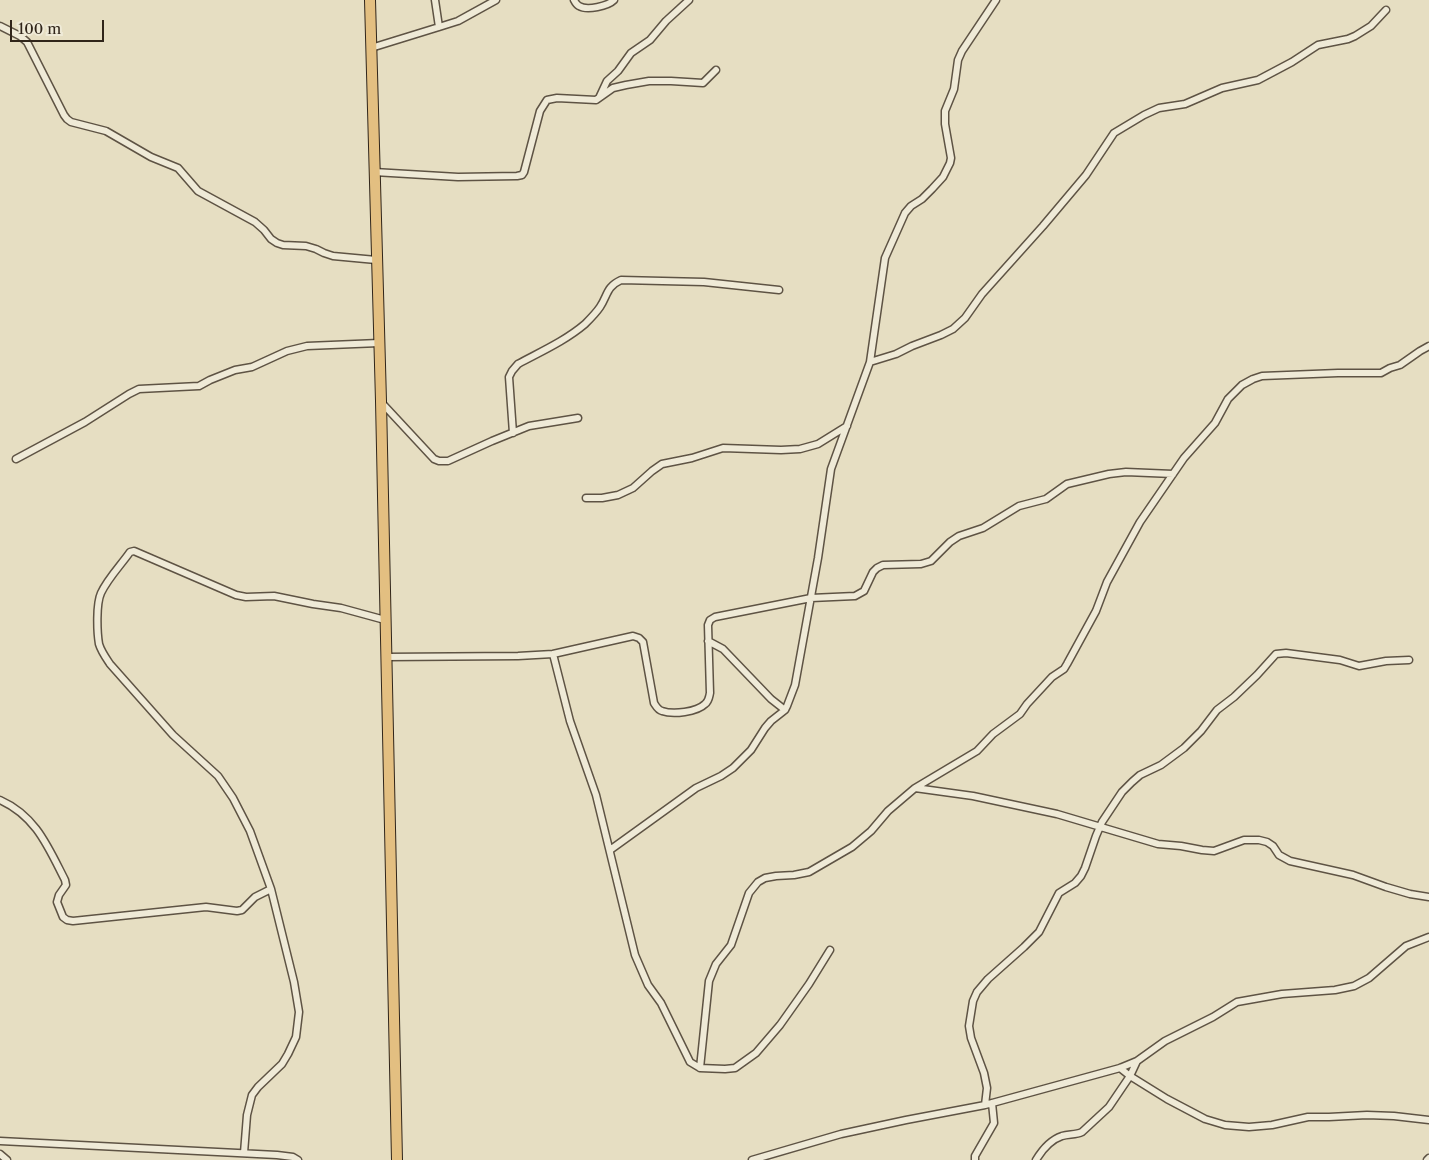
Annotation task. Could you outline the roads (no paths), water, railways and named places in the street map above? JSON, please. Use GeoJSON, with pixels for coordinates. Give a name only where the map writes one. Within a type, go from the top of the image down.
{"type":"FeatureCollection","features":[{"type":"Feature","properties":{"kind":"main road"},"geometry":{"type":"LineString","coordinates":[[370,0],[398,1160]]}},
{"type":"Feature","properties":{"kind":"street"},"geometry":{"type":"LineString","coordinates":[[435,0],[438,27]]}},
{"type":"Feature","properties":{"kind":"street"},"geometry":{"type":"LineString","coordinates":[[371,48],[458,21],[496,0]]}},
{"type":"Feature","properties":{"kind":"street"},"geometry":{"type":"LineString","coordinates":[[574,0],[584,8],[607,6],[614,0]]}},
{"type":"Feature","properties":{"kind":"street"},"geometry":{"type":"LineString","coordinates":[[600,96],[608,81],[631,53],[650,40],[671,16],[689,0]]}},
{"type":"Feature","properties":{"kind":"street"},"geometry":{"type":"LineString","coordinates":[[610,850],[696,788],[721,776],[742,760],[765,728],[784,710],[795,685],[831,469],[870,362],[886,258],[905,213],[932,189],[947,170],[951,158],[945,124],[945,111],[954,89],[958,60],[996,0]]}},
{"type":"Feature","properties":{"kind":"street"},"geometry":{"type":"LineString","coordinates":[[870,362],[896,354],[941,335],[953,329],[965,318],[982,294],[1080,182],[1114,133],[1159,108],[1185,104],[1222,88],[1258,80],[1292,62],[1313,48],[1355,36],[1371,26],[1386,10]]}},
{"type":"Feature","properties":{"kind":"street"},"geometry":{"type":"LineString","coordinates":[[0,26],[20,36],[27,42],[64,115],[71,122],[106,131],[150,157],[178,168],[198,191],[255,222],[277,244],[316,248],[333,256],[376,260]]}},
{"type":"Feature","properties":{"kind":"street"},"geometry":{"type":"LineString","coordinates":[[374,172],[458,177],[522,175],[540,111],[545,102],[550,99],[596,100],[613,88],[648,81],[703,83],[716,70]]}},
{"type":"Feature","properties":{"kind":"street"},"geometry":{"type":"LineString","coordinates":[[513,433],[509,378],[512,371],[518,364],[566,338],[585,324],[601,307],[609,287],[614,283],[621,280],[704,282],[779,290]]}},
{"type":"Feature","properties":{"kind":"street"},"geometry":{"type":"LineString","coordinates":[[16,459],[85,422],[139,389],[199,386],[235,370],[252,368],[287,351],[307,346],[379,343]]}},
{"type":"Feature","properties":{"kind":"street"},"geometry":{"type":"LineString","coordinates":[[700,1068],[709,981],[716,964],[731,944],[749,893],[758,882],[765,878],[809,872],[852,847],[871,831],[888,811],[915,788],[977,751],[993,734],[1020,714],[1052,677],[1064,669],[1096,611],[1107,582],[1140,522],[1173,474],[1215,423],[1228,399],[1242,385],[1262,376],[1381,373],[1400,365],[1420,350],[1429,346]]}},
{"type":"Feature","properties":{"kind":"street"},"geometry":{"type":"LineString","coordinates":[[381,401],[421,447],[439,462],[448,461],[528,426],[578,418]]}},
{"type":"Feature","properties":{"kind":"street"},"geometry":{"type":"LineString","coordinates":[[586,498],[618,495],[633,488],[662,464],[692,458],[723,448],[800,449],[818,444],[847,426]]}},
{"type":"Feature","properties":{"kind":"street"},"geometry":{"type":"LineString","coordinates":[[386,657],[553,654],[633,636],[643,642],[654,703],[664,712],[685,713],[704,706],[708,700],[710,693],[708,625],[710,620],[715,617],[811,598],[859,594],[864,591],[873,572],[880,566],[921,564],[931,561],[950,542],[959,536],[983,528],[1019,506],[1046,499],[1067,484],[1126,472],[1173,474]]}},
{"type":"Feature","properties":{"kind":"street"},"geometry":{"type":"LineString","coordinates":[[244,1153],[252,1095],[282,1064],[288,1054],[296,1037],[299,1012],[294,982],[271,889],[250,830],[233,798],[218,776],[173,735],[110,664],[103,653],[99,645],[98,634],[101,594],[130,552],[134,551],[246,597],[274,596],[336,607],[385,620]]}},
{"type":"Feature","properties":{"kind":"street"},"geometry":{"type":"LineString","coordinates":[[708,641],[723,649],[784,710]]}},
{"type":"Feature","properties":{"kind":"street"},"geometry":{"type":"LineString","coordinates":[[975,1160],[975,1156],[994,1123],[984,1073],[968,1026],[973,1001],[977,992],[988,979],[1039,932],[1059,893],[1075,883],[1081,876],[1086,868],[1100,827],[1117,800],[1132,782],[1140,775],[1161,765],[1184,748],[1202,731],[1217,710],[1234,697],[1276,654],[1286,653],[1340,660],[1359,666],[1386,661],[1409,660]]}},
{"type":"Feature","properties":{"kind":"street"},"geometry":{"type":"LineString","coordinates":[[553,654],[570,721],[596,795],[635,955],[648,985],[661,1003],[690,1062],[700,1068],[735,1068],[756,1053],[780,1025],[830,950]]}},
{"type":"Feature","properties":{"kind":"street"},"geometry":{"type":"LineString","coordinates":[[915,788],[964,794],[1057,814],[1158,844],[1208,851],[1220,850],[1244,840],[1259,840],[1273,846],[1279,855],[1290,861],[1353,875],[1402,891],[1429,897]]}},
{"type":"Feature","properties":{"kind":"street"},"geometry":{"type":"LineString","coordinates":[[0,800],[29,819],[41,833],[65,880],[66,885],[58,895],[57,902],[67,920],[73,921],[206,907],[237,911],[242,910],[255,897],[271,889]]}},
{"type":"Feature","properties":{"kind":"street"},"geometry":{"type":"LineString","coordinates":[[752,1160],[840,1134],[989,1104],[1120,1068],[1137,1061],[1165,1041],[1214,1017],[1237,1002],[1282,994],[1335,990],[1354,986],[1369,978],[1406,946],[1429,937]]}},
{"type":"Feature","properties":{"kind":"street"},"geometry":{"type":"LineString","coordinates":[[1036,1160],[1041,1151],[1050,1143],[1062,1136],[1082,1132],[1108,1107],[1130,1076],[1137,1061]]}},
{"type":"Feature","properties":{"kind":"street"},"geometry":{"type":"LineString","coordinates":[[1120,1068],[1130,1076],[1205,1119],[1225,1125],[1249,1127],[1272,1125],[1308,1117],[1367,1115],[1429,1120]]}},
{"type":"Feature","properties":{"kind":"street"},"geometry":{"type":"LineString","coordinates":[[0,1141],[277,1154],[293,1157],[298,1160]]}},
{"type":"Feature","properties":{"kind":"street"},"geometry":{"type":"LineString","coordinates":[[0,1154],[7,1160]]}}]}
